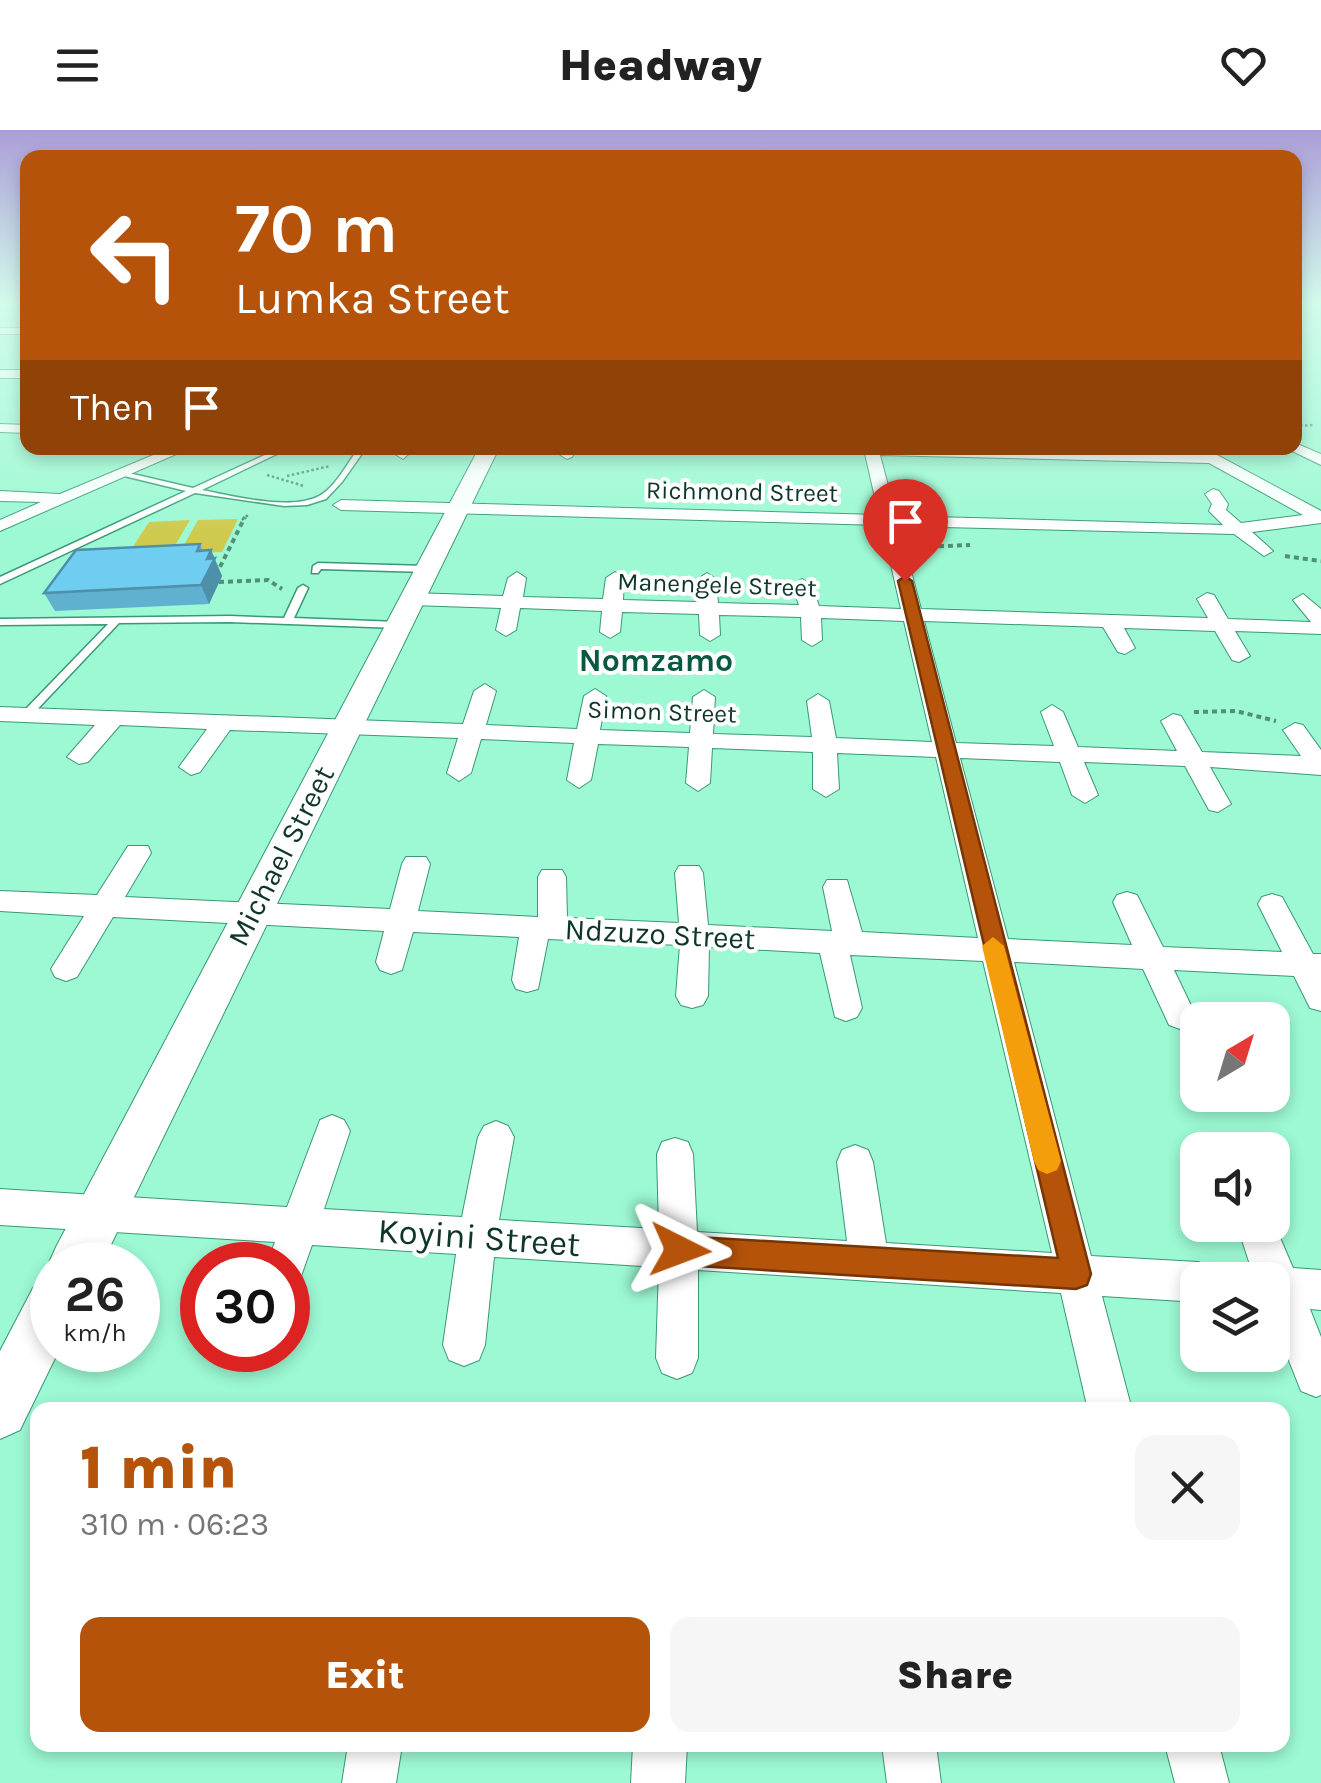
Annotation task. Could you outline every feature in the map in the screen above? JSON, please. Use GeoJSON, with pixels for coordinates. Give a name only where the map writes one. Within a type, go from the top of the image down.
{"type":"FeatureCollection","features":[{"type":"Feature","properties":{"kind":"street"},"geometry":{"type":"LineString","coordinates":[[0,526],[165,455]]}},
{"type":"Feature","properties":{"kind":"street","name":"Michael Street"},"geometry":{"type":"LineString","coordinates":[[86,1242],[485,455]]}},
{"type":"Feature","properties":{"kind":"street"},"geometry":{"type":"LineString","coordinates":[[874,455],[1108,1402]]}},
{"type":"Feature","properties":{"kind":"street"},"geometry":{"type":"LineString","coordinates":[[956,455],[1031,456]]}},
{"type":"Feature","properties":{"kind":"street"},"geometry":{"type":"LineString","coordinates":[[1104,455],[1117,472]]}},
{"type":"Feature","properties":{"kind":"street"},"geometry":{"type":"LineString","coordinates":[[1206,455],[1321,518]]}},
{"type":"Feature","properties":{"kind":"street"},"geometry":{"type":"LineString","coordinates":[[8,497],[40,476]]}},
{"type":"Feature","properties":{"kind":"street"},"geometry":{"type":"LineString","coordinates":[[1261,485],[1292,478]]}},
{"type":"Feature","properties":{"kind":"street"},"geometry":{"type":"LineString","coordinates":[[542,531],[550,492]]}},
{"type":"Feature","properties":{"kind":"street"},"geometry":{"type":"LineString","coordinates":[[1213,494],[1220,504],[1215,508],[1264,551]]}},
{"type":"Feature","properties":{"kind":"street"},"geometry":{"type":"LineString","coordinates":[[715,496],[716,536]]}},
{"type":"Feature","properties":{"kind":"street"},"geometry":{"type":"LineString","coordinates":[[799,496],[804,539]]}},
{"type":"Feature","properties":{"kind":"street"},"geometry":{"type":"LineString","coordinates":[[8,497],[64,498]]}},
{"type":"Feature","properties":{"kind":"street","name":"Richmond Street"},"geometry":{"type":"LineString","coordinates":[[332,500],[545,511],[631,505],[716,516],[801,518],[892,534],[977,522],[1063,519],[1154,528],[1236,530],[1321,518]]}},
{"type":"Feature","properties":{"kind":"street"},"geometry":{"type":"LineString","coordinates":[[970,503],[988,544]]}},
{"type":"Feature","properties":{"kind":"street"},"geometry":{"type":"LineString","coordinates":[[628,533],[631,505]]}},
{"type":"Feature","properties":{"kind":"street"},"geometry":{"type":"LineString","coordinates":[[1142,506],[1167,548]]}},
{"type":"Feature","properties":{"kind":"street"},"geometry":{"type":"LineString","coordinates":[[1063,519],[1078,547]]}},
{"type":"Feature","properties":{"kind":"street"},"geometry":{"type":"LineString","coordinates":[[506,630],[517,578]]}},
{"type":"Feature","properties":{"kind":"street"},"geometry":{"type":"LineString","coordinates":[[610,632],[615,578]]}},
{"type":"Feature","properties":{"kind":"street"},"geometry":{"type":"LineString","coordinates":[[708,579],[710,635]]}},
{"type":"Feature","properties":{"kind":"street"},"geometry":{"type":"LineString","coordinates":[[802,585],[811,612],[812,640]]}},
{"type":"Feature","properties":{"kind":"street"},"geometry":{"type":"LineString","coordinates":[[1004,595],[1024,643]]}},
{"type":"Feature","properties":{"kind":"street"},"geometry":{"type":"LineString","coordinates":[[1102,597],[1124,648]]}},
{"type":"Feature","properties":{"kind":"street","name":"Manengele Street"},"geometry":{"type":"LineString","coordinates":[[412,598],[1321,625]]}},
{"type":"Feature","properties":{"kind":"street"},"geometry":{"type":"LineString","coordinates":[[1207,598],[1239,656]]}},
{"type":"Feature","properties":{"kind":"street"},"geometry":{"type":"LineString","coordinates":[[1303,600],[1321,625]]}},
{"type":"Feature","properties":{"kind":"street"},"geometry":{"type":"LineString","coordinates":[[460,773],[485,691]]}},
{"type":"Feature","properties":{"kind":"street"},"geometry":{"type":"LineString","coordinates":[[579,780],[595,696]]}},
{"type":"Feature","properties":{"kind":"street"},"geometry":{"type":"LineString","coordinates":[[698,782],[704,697]]}},
{"type":"Feature","properties":{"kind":"street"},"geometry":{"type":"LineString","coordinates":[[818,701],[826,789]]}},
{"type":"Feature","properties":{"kind":"street"},"geometry":{"type":"LineString","coordinates":[[1052,712],[1085,795]]}},
{"type":"Feature","properties":{"kind":"street","name":"Simon Street"},"geometry":{"type":"LineString","coordinates":[[0,714],[1320,765]]}},
{"type":"Feature","properties":{"kind":"street"},"geometry":{"type":"LineString","coordinates":[[80,757],[114,718]]}},
{"type":"Feature","properties":{"kind":"street"},"geometry":{"type":"LineString","coordinates":[[192,767],[223,722]]}},
{"type":"Feature","properties":{"kind":"street"},"geometry":{"type":"LineString","coordinates":[[1173,722],[1218,804]]}},
{"type":"Feature","properties":{"kind":"street"},"geometry":{"type":"LineString","coordinates":[[1296,730],[1320,765]]}},
{"type":"Feature","properties":{"kind":"street"},"geometry":{"type":"LineString","coordinates":[[66,969],[138,853]]}},
{"type":"Feature","properties":{"kind":"street"},"geometry":{"type":"LineString","coordinates":[[390,962],[416,864]]}},
{"type":"Feature","properties":{"kind":"street"},"geometry":{"type":"LineString","coordinates":[[689,874],[695,936],[692,996]]}},
{"type":"Feature","properties":{"kind":"street"},"geometry":{"type":"LineString","coordinates":[[527,980],[544,929],[552,877]]}},
{"type":"Feature","properties":{"kind":"street"},"geometry":{"type":"LineString","coordinates":[[836,888],[846,1008]]}},
{"type":"Feature","properties":{"kind":"street","name":"Ndzuzo Street"},"geometry":{"type":"LineString","coordinates":[[0,901],[1312,965]]}},
{"type":"Feature","properties":{"kind":"street"},"geometry":{"type":"LineString","coordinates":[[1128,902],[1180,1016]]}},
{"type":"Feature","properties":{"kind":"street"},"geometry":{"type":"LineString","coordinates":[[1272,904],[1312,965],[1321,999]]}},
{"type":"Feature","properties":{"kind":"street"},"geometry":{"type":"LineString","coordinates":[[295,1242],[332,1132]]}},
{"type":"Feature","properties":{"kind":"street"},"geometry":{"type":"LineString","coordinates":[[464,1345],[477,1238],[496,1137]]}},
{"type":"Feature","properties":{"kind":"street"},"geometry":{"type":"LineString","coordinates":[[675,1154],[680,1250],[677,1358]]}},
{"type":"Feature","properties":{"kind":"street"},"geometry":{"type":"LineString","coordinates":[[855,1162],[869,1262]]}},
{"type":"Feature","properties":{"kind":"street","name":"Koyini Street"},"geometry":{"type":"LineString","coordinates":[[0,1207],[1180,1281]]}},
{"type":"Feature","properties":{"kind":"street"},"geometry":{"type":"LineString","coordinates":[[1266,1242],[1292,1288],[1316,1376]]}},
{"type":"Feature","properties":{"kind":"street"},"geometry":{"type":"LineString","coordinates":[[0,1410],[30,1351]]}},
{"type":"Feature","properties":{"kind":"street"},"geometry":{"type":"LineString","coordinates":[[369,1783],[375,1752]]}},
{"type":"Feature","properties":{"kind":"street"},"geometry":{"type":"LineString","coordinates":[[658,1783],[660,1752]]}},
{"type":"Feature","properties":{"kind":"street"},"geometry":{"type":"LineString","coordinates":[[910,1752],[914,1783]]}},
{"type":"Feature","properties":{"kind":"street"},"geometry":{"type":"LineString","coordinates":[[1194,1752],[1202,1783]]}},
{"type":"Feature","properties":{"kind":"lane"},"geometry":{"type":"LineString","coordinates":[[0,581],[270,455]]}},
{"type":"Feature","properties":{"kind":"lane"},"geometry":{"type":"LineString","coordinates":[[122,473],[190,492],[305,503],[332,500],[356,455]]}},
{"type":"Feature","properties":{"kind":"lane"},"geometry":{"type":"LineString","coordinates":[[316,569],[412,598]]}},
{"type":"Feature","properties":{"kind":"lane"},"geometry":{"type":"LineString","coordinates":[[288,621],[304,588]]}},
{"type":"Feature","properties":{"kind":"lane"},"geometry":{"type":"LineString","coordinates":[[0,622],[288,621],[412,598]]}},
{"type":"Feature","properties":{"kind":"lane"},"geometry":{"type":"LineString","coordinates":[[26,716],[116,621]]}},
{"type":"Feature","properties":{"kind":"path"},"geometry":{"type":"LineString","coordinates":[[233,472],[284,477],[352,460]]}},
{"type":"Feature","properties":{"kind":"path"},"geometry":{"type":"LineString","coordinates":[[284,477],[332,500]]}},
{"type":"Feature","properties":{"kind":"path"},"geometry":{"type":"LineString","coordinates":[[258,500],[242,520],[217,579],[268,580],[296,599]]}},
{"type":"Feature","properties":{"kind":"path"},"geometry":{"type":"LineString","coordinates":[[892,534],[988,544]]}},
{"type":"Feature","properties":{"kind":"path"},"geometry":{"type":"LineString","coordinates":[[1264,551],[1321,561]]}},
{"type":"Feature","properties":{"kind":"path"},"geometry":{"type":"LineString","coordinates":[[1173,722],[1198,710],[1236,711],[1296,730]]}},
{"type":"Feature","properties":{"kind":"shaded area"},"geometry":{"type":"Polygon","coordinates":[[[238,519],[222,552],[179,554],[198,520],[238,519]]]}},
{"type":"Feature","properties":{"kind":"shaded area"},"geometry":{"type":"Polygon","coordinates":[[[190,520],[170,554],[127,556],[149,522],[190,520]]]}},
{"type":"Feature","properties":{"kind":"building"},"geometry":{"type":"Polygon","coordinates":[[[200,544],[197,551],[211,550],[207,559],[215,558],[201,585],[44,593],[76,550],[200,544]]]}},
{"type":"Feature","properties":{"kind":"slow traffic"},"geometry":{"type":"LineString","coordinates":[[993,946],[1047,1161]]}},
{"type":"Feature","properties":{"kind":"district","name":"Nomzamo"},"geometry":{"type":"Point","coordinates":[656,660]}},
{"type":"Feature","properties":{"kind":"route"},"geometry":{"type":"LineString","coordinates":[[680,1250],[1076,1274],[905,581]]}}]}
